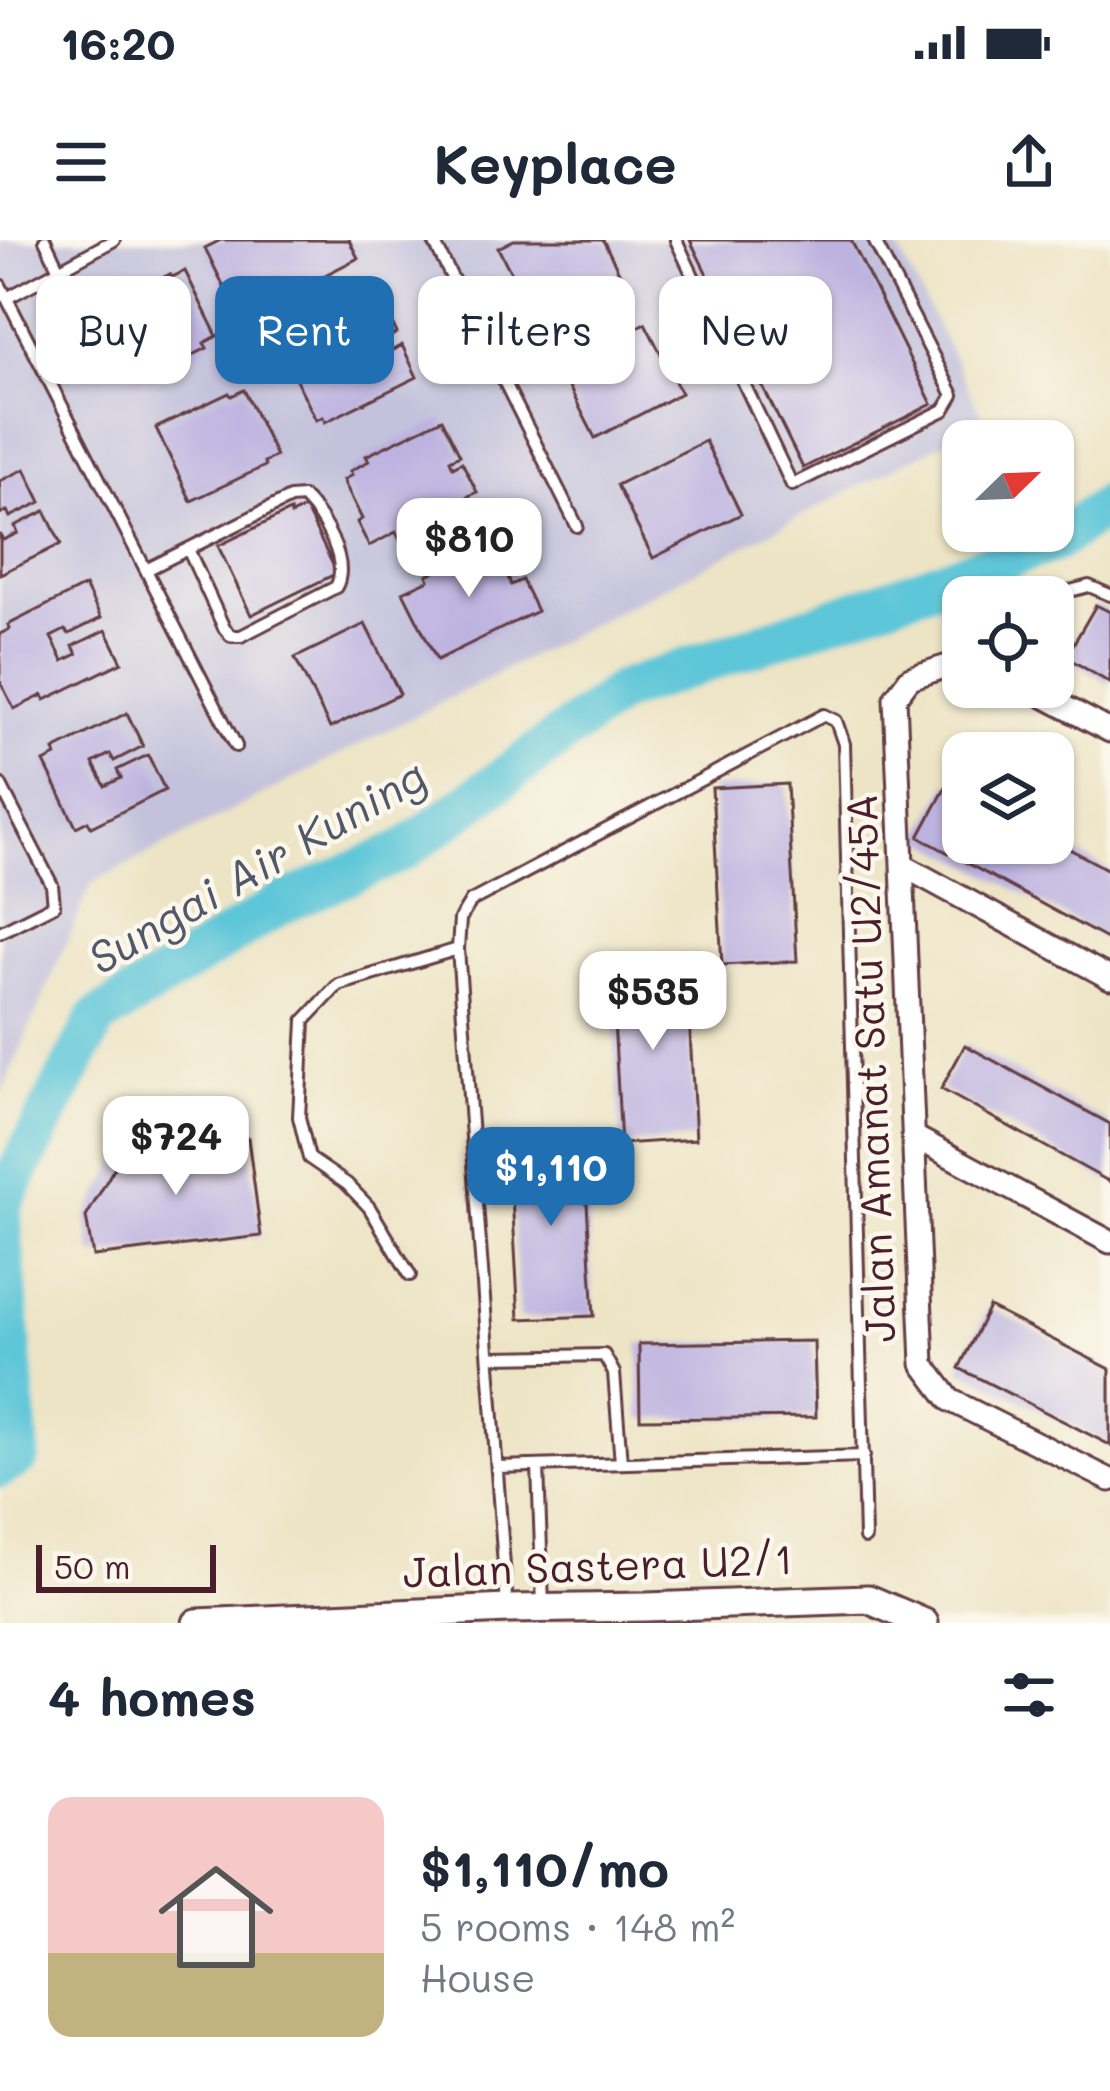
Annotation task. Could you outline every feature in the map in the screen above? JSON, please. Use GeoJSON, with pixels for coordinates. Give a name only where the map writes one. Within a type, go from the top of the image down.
{"type":"FeatureCollection","features":[{"type":"Feature","properties":{"kind":"street","name":"Jalan Amanat Satu U2/45A"},"geometry":{"type":"LineString","coordinates":[[942,668],[910,678],[895,698],[923,1364],[950,1400],[1110,1480]]}},
{"type":"Feature","properties":{"kind":"street"},"geometry":{"type":"LineString","coordinates":[[1068,708],[1110,730]]}},
{"type":"Feature","properties":{"kind":"street"},"geometry":{"type":"LineString","coordinates":[[902,865],[1110,978]]}},
{"type":"Feature","properties":{"kind":"street"},"geometry":{"type":"LineString","coordinates":[[913,1136],[1110,1242]]}},
{"type":"Feature","properties":{"kind":"street","name":"Jalan Sastera U2/1"},"geometry":{"type":"LineString","coordinates":[[197,1623],[508,1609],[646,1615],[727,1604],[868,1599],[924,1623]]}},
{"type":"Feature","properties":{"kind":"street"},"geometry":{"type":"LineString","coordinates":[[701,1623],[727,1604]]}},
{"type":"Feature","properties":{"kind":"lane"},"geometry":{"type":"LineString","coordinates":[[45,240],[59,270]]}},
{"type":"Feature","properties":{"kind":"lane"},"geometry":{"type":"LineString","coordinates":[[7,298],[114,240]]}},
{"type":"Feature","properties":{"kind":"lane"},"geometry":{"type":"LineString","coordinates":[[433,240],[577,526]]}},
{"type":"Feature","properties":{"kind":"lane"},"geometry":{"type":"LineString","coordinates":[[676,240],[792,485],[944,410],[953,395],[874,240]]}},
{"type":"Feature","properties":{"kind":"lane"},"geometry":{"type":"LineString","coordinates":[[0,285],[236,746]]}},
{"type":"Feature","properties":{"kind":"lane"},"geometry":{"type":"LineString","coordinates":[[146,570],[188,549],[290,498],[303,497],[342,561],[342,576],[336,587],[241,636],[231,636],[188,549]]}},
{"type":"Feature","properties":{"kind":"lane"},"geometry":{"type":"LineString","coordinates":[[1074,590],[1089,586],[1110,595]]}},
{"type":"Feature","properties":{"kind":"lane"},"geometry":{"type":"LineString","coordinates":[[508,1609],[458,949],[460,919],[471,901],[824,715],[836,721],[844,745],[865,1538]]}},
{"type":"Feature","properties":{"kind":"lane"},"geometry":{"type":"LineString","coordinates":[[0,784],[52,885],[54,905],[0,932]]}},
{"type":"Feature","properties":{"kind":"lane"},"geometry":{"type":"LineString","coordinates":[[410,1275],[369,1207],[347,1184],[309,1158],[299,1117],[304,1021],[338,985],[458,949]]}},
{"type":"Feature","properties":{"kind":"lane"},"geometry":{"type":"LineString","coordinates":[[489,1358],[604,1355],[614,1373],[621,1463]]}},
{"type":"Feature","properties":{"kind":"lane"},"geometry":{"type":"LineString","coordinates":[[497,1467],[864,1456]]}},
{"type":"Feature","properties":{"kind":"lane"},"geometry":{"type":"LineString","coordinates":[[538,1466],[563,1613]]}},
{"type":"Feature","properties":{"kind":"shaded area"},"geometry":{"type":"Polygon","coordinates":[[[0,240],[894,240],[984,420],[942,420],[942,443],[92,883],[0,1097],[0,240]]]}},
{"type":"Feature","properties":{"kind":"building"},"geometry":{"type":"Polygon","coordinates":[[[221,240],[349,240],[358,258],[323,276],[219,276],[205,248],[221,240]]]}},
{"type":"Feature","properties":{"kind":"building"},"geometry":{"type":"Polygon","coordinates":[[[514,240],[603,240],[621,276],[513,276],[498,248],[514,240]]]}},
{"type":"Feature","properties":{"kind":"building"},"geometry":{"type":"Polygon","coordinates":[[[690,240],[851,240],[932,404],[803,468],[761,384],[832,384],[832,276],[708,276],[690,240]]]}},
{"type":"Feature","properties":{"kind":"building"},"geometry":{"type":"Polygon","coordinates":[[[191,283],[215,332],[215,337],[204,343],[207,348],[191,356],[191,283]]]}},
{"type":"Feature","properties":{"kind":"building"},"geometry":{"type":"Polygon","coordinates":[[[645,323],[659,350],[659,384],[676,384],[681,393],[595,438],[568,384],[635,384],[635,328],[645,323]]]}},
{"type":"Feature","properties":{"kind":"building"},"geometry":{"type":"Polygon","coordinates":[[[402,345],[417,377],[325,422],[323,417],[316,420],[298,384],[394,384],[394,349],[402,345]]]}},
{"type":"Feature","properties":{"kind":"building"},"geometry":{"type":"Polygon","coordinates":[[[244,390],[276,456],[264,462],[265,466],[191,501],[156,428],[244,390]]]}},
{"type":"Feature","properties":{"kind":"building"},"geometry":{"type":"Polygon","coordinates":[[[442,419],[460,455],[450,460],[453,467],[462,462],[477,492],[432,514],[436,522],[400,540],[396,532],[369,546],[343,480],[369,461],[366,456],[442,419]]]}},
{"type":"Feature","properties":{"kind":"building"},"geometry":{"type":"Polygon","coordinates":[[[705,441],[741,514],[653,558],[617,485],[705,441]]]}},
{"type":"Feature","properties":{"kind":"building"},"geometry":{"type":"Polygon","coordinates":[[[25,469],[41,502],[10,517],[7,511],[0,514],[0,481],[25,469]]]}},
{"type":"Feature","properties":{"kind":"building"},"geometry":{"type":"Polygon","coordinates":[[[305,508],[337,573],[251,615],[218,546],[305,508]]]}},
{"type":"Feature","properties":{"kind":"building"},"geometry":{"type":"Polygon","coordinates":[[[45,511],[61,544],[0,574],[0,534],[3,540],[18,533],[15,526],[45,511]]]}},
{"type":"Feature","properties":{"kind":"building"},"geometry":{"type":"Polygon","coordinates":[[[502,539],[518,573],[508,577],[511,585],[522,580],[537,611],[437,660],[403,592],[429,580],[427,575],[502,539]]]}},
{"type":"Feature","properties":{"kind":"building"},"geometry":{"type":"Polygon","coordinates":[[[85,586],[101,618],[51,637],[63,661],[77,654],[73,646],[106,630],[122,662],[45,700],[43,695],[14,709],[0,681],[0,634],[10,629],[8,625],[85,586]]]}},
{"type":"Feature","properties":{"kind":"building"},"geometry":{"type":"Polygon","coordinates":[[[1096,605],[1110,612],[1110,683],[1074,662],[1074,643],[1096,605]]]}},
{"type":"Feature","properties":{"kind":"building"},"geometry":{"type":"Polygon","coordinates":[[[365,624],[400,694],[330,728],[295,658],[365,624]]]}},
{"type":"Feature","properties":{"kind":"building"},"geometry":{"type":"Polygon","coordinates":[[[127,713],[143,746],[114,761],[110,754],[93,763],[105,786],[121,778],[117,770],[148,755],[165,790],[91,827],[88,821],[76,827],[44,762],[56,756],[54,750],[127,713]]]}},
{"type":"Feature","properties":{"kind":"building"},"geometry":{"type":"Polygon","coordinates":[[[787,784],[797,961],[722,965],[712,788],[787,784]]]}},
{"type":"Feature","properties":{"kind":"building"},"geometry":{"type":"Polygon","coordinates":[[[942,794],[942,850],[919,837],[942,794]]]}},
{"type":"Feature","properties":{"kind":"building"},"geometry":{"type":"Polygon","coordinates":[[[1074,851],[1110,871],[1110,941],[969,864],[1074,864],[1074,851]]]}},
{"type":"Feature","properties":{"kind":"building"},"geometry":{"type":"Polygon","coordinates":[[[686,963],[696,1139],[621,1144],[611,967],[686,963]]]}},
{"type":"Feature","properties":{"kind":"building"},"geometry":{"type":"Polygon","coordinates":[[[965,1045],[1110,1124],[1110,1182],[941,1089],[965,1045]]]}},
{"type":"Feature","properties":{"kind":"building"},"geometry":{"type":"Polygon","coordinates":[[[248,1138],[261,1236],[93,1256],[86,1217],[124,1151],[248,1138]]]}},
{"type":"Feature","properties":{"kind":"building"},"geometry":{"type":"Polygon","coordinates":[[[583,1139],[594,1316],[519,1319],[509,1143],[583,1139]]]}},
{"type":"Feature","properties":{"kind":"building"},"geometry":{"type":"Polygon","coordinates":[[[989,1307],[1110,1369],[1110,1445],[959,1368],[989,1307]]]}},
{"type":"Feature","properties":{"kind":"building"},"geometry":{"type":"Polygon","coordinates":[[[814,1341],[816,1417],[640,1419],[639,1344],[814,1341]]]}},
{"type":"Feature","properties":{"kind":"waterway","name":"Sungai Air Kuning"},"geometry":{"type":"LineString","coordinates":[[0,1207],[97,1019],[281,904],[403,851],[622,691],[1056,541],[1110,503]]}},
{"type":"Feature","properties":{"kind":"waterway","name":"Sungai Air Kuning"},"geometry":{"type":"LineString","coordinates":[[0,1207],[19,1456],[0,1467]]}}]}
